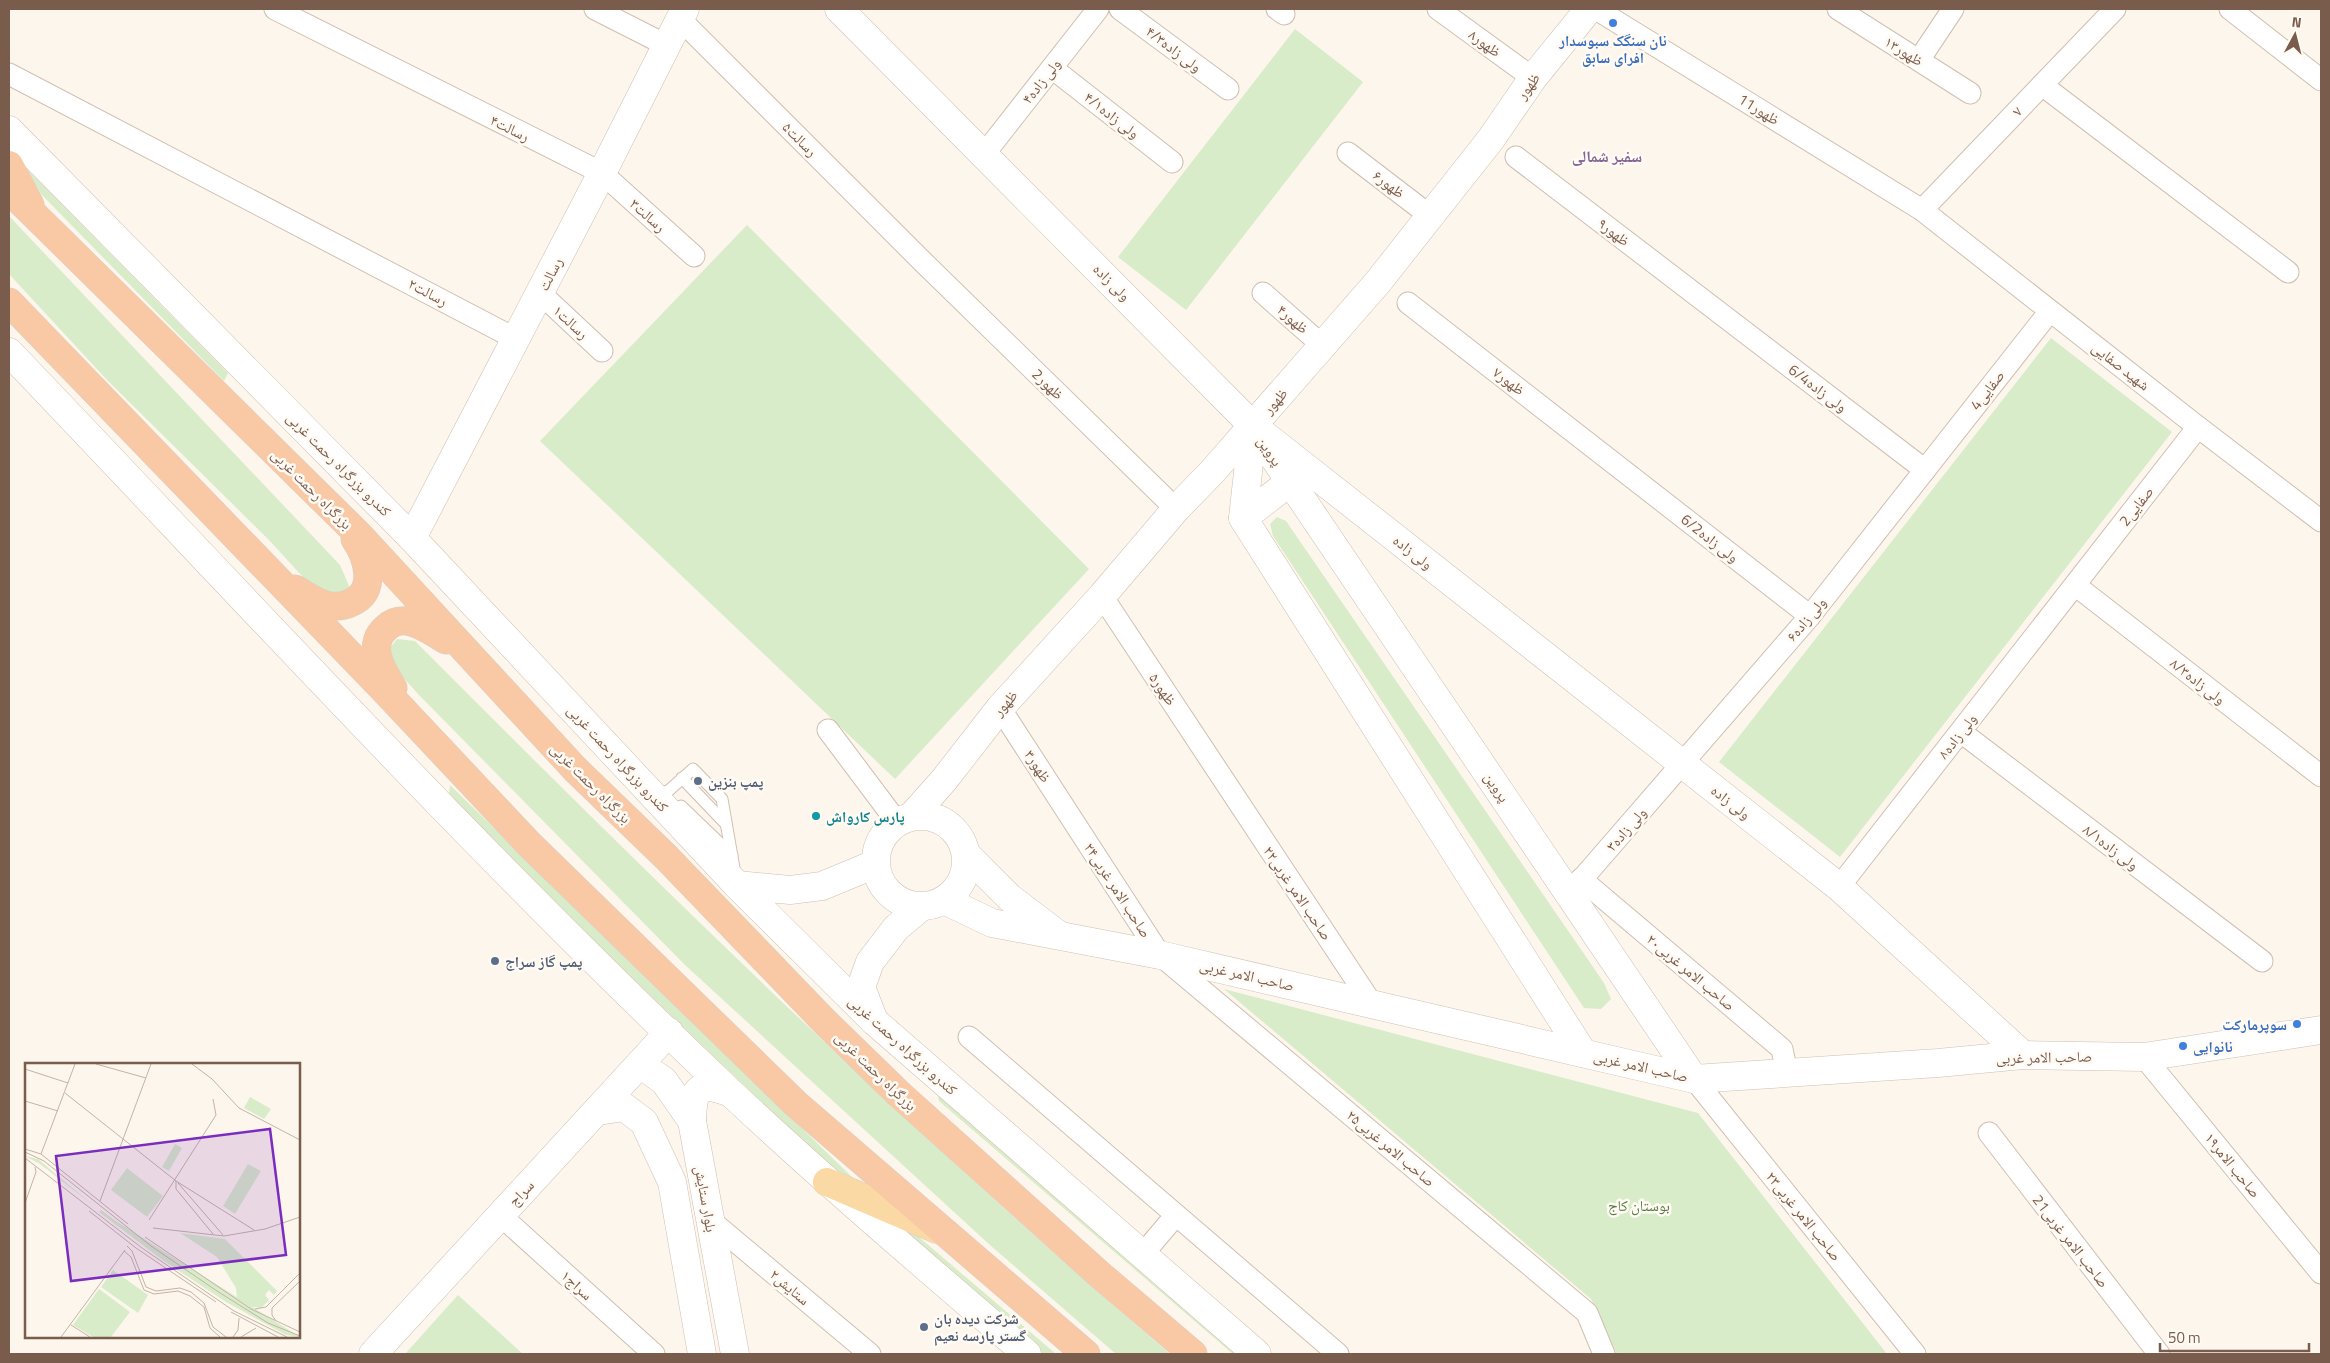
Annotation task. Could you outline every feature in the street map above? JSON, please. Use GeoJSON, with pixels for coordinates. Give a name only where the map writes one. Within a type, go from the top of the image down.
{"type":"FeatureCollection","features":[{"type":"Feature","properties":{"kind":"highway"},"geometry":{"type":"LineString","coordinates":[[9,166],[39,222]]}},
{"type":"Feature","properties":{"kind":"highway","name":"بزرگراه رحمت غربی"},"geometry":{"type":"LineString","coordinates":[[9,190],[39,222],[360,536],[575,769],[666,857],[824,1021],[884,1080],[1092,1267],[1193,1354]]}},
{"type":"Feature","properties":{"kind":"highway"},"geometry":{"type":"LineString","coordinates":[[9,302],[529,844],[796,1104],[1086,1354]]}},
{"type":"Feature","properties":{"kind":"highway"},"geometry":{"type":"LineString","coordinates":[[263,567],[323,604],[339,606],[359,599],[364,592],[368,576],[365,557],[350,532],[328,504]]}},
{"type":"Feature","properties":{"kind":"highway"},"geometry":{"type":"LineString","coordinates":[[423,732],[389,682],[378,660],[377,639],[381,632],[396,621],[415,622],[446,640],[482,669]]}},
{"type":"Feature","properties":{"kind":"main road"},"geometry":{"type":"LineString","coordinates":[[828,1182],[940,1230]]}},
{"type":"Feature","properties":{"kind":"street","name":"رسالت۴"},"geometry":{"type":"LineString","coordinates":[[275,9],[602,174]]}},
{"type":"Feature","properties":{"kind":"street"},"geometry":{"type":"LineString","coordinates":[[595,9],[666,45]]}},
{"type":"Feature","properties":{"kind":"street","name":"ولی زاده"},"geometry":{"type":"LineString","coordinates":[[839,9],[985,153],[1253,426],[1839,887],[2023,1055]]}},
{"type":"Feature","properties":{"kind":"street","name":"ولی زاده۴"},"geometry":{"type":"LineString","coordinates":[[985,153],[1098,9]]}},
{"type":"Feature","properties":{"kind":"street","name":"ولی زاده۴/۳"},"geometry":{"type":"LineString","coordinates":[[1120,9],[1228,89]]}},
{"type":"Feature","properties":{"kind":"street","name":"ظهور۸"},"geometry":{"type":"LineString","coordinates":[[1438,9],[1533,78]]}},
{"type":"Feature","properties":{"kind":"street","name":"ظهور"},"geometry":{"type":"LineString","coordinates":[[905,819],[944,780],[1000,708],[1102,596],[1176,509],[1253,426],[1378,282],[1429,215],[1491,139],[1533,78],[1589,9]]}},
{"type":"Feature","properties":{"kind":"street","name":"11ظهور"},"geometry":{"type":"LineString","coordinates":[[1596,9],[1922,210]]}},
{"type":"Feature","properties":{"kind":"street","name":"ظهور۱۳"},"geometry":{"type":"LineString","coordinates":[[1838,9],[1970,93]]}},
{"type":"Feature","properties":{"kind":"street"},"geometry":{"type":"LineString","coordinates":[[1919,60],[1953,9]]}},
{"type":"Feature","properties":{"kind":"street"},"geometry":{"type":"LineString","coordinates":[[2230,9],[2321,80]]}},
{"type":"Feature","properties":{"kind":"street","name":"۷"},"geometry":{"type":"LineString","coordinates":[[1922,210],[2042,86],[2112,10]]}},
{"type":"Feature","properties":{"kind":"street","name":"رسالت"},"geometry":{"type":"LineString","coordinates":[[412,538],[602,174],[682,14]]}},
{"type":"Feature","properties":{"kind":"street","name":"رسالت۵"},"geometry":{"type":"LineString","coordinates":[[682,14],[920,259]]}},
{"type":"Feature","properties":{"kind":"street","name":"ولی زاده۴/۱"},"geometry":{"type":"LineString","coordinates":[[1052,68],[1172,162]]}},
{"type":"Feature","properties":{"kind":"street","name":"رسالت۲"},"geometry":{"type":"LineString","coordinates":[[9,74],[516,339]]}},
{"type":"Feature","properties":{"kind":"street"},"geometry":{"type":"LineString","coordinates":[[2042,86],[2288,272]]}},
{"type":"Feature","properties":{"kind":"street","name":"کندرو بزرگراه رحمت غربی"},"geometry":{"type":"LineString","coordinates":[[9,130],[412,538],[657,791],[737,885],[874,1021],[1257,1354]]}},
{"type":"Feature","properties":{"kind":"street","name":"ظهور۶"},"geometry":{"type":"LineString","coordinates":[[1348,152],[1429,215]]}},
{"type":"Feature","properties":{"kind":"street","name":"ظهور۹"},"geometry":{"type":"LineString","coordinates":[[1516,157],[1712,307]]}},
{"type":"Feature","properties":{"kind":"street","name":"رسالت۳"},"geometry":{"type":"LineString","coordinates":[[602,174],[694,256]]}},
{"type":"Feature","properties":{"kind":"street","name":"شهید صفایی"},"geometry":{"type":"LineString","coordinates":[[1922,210],[2198,427],[2321,520]]}},
{"type":"Feature","properties":{"kind":"street","name":"2ظهور"},"geometry":{"type":"LineString","coordinates":[[920,259],[1176,509]]}},
{"type":"Feature","properties":{"kind":"street","name":"رسالت۱"},"geometry":{"type":"LineString","coordinates":[[540,293],[602,351]]}},
{"type":"Feature","properties":{"kind":"street","name":"ظهور۴"},"geometry":{"type":"LineString","coordinates":[[1263,293],[1323,346]]}},
{"type":"Feature","properties":{"kind":"street","name":"ظهور۷"},"geometry":{"type":"LineString","coordinates":[[1408,303],[1609,460]]}},
{"type":"Feature","properties":{"kind":"street","name":"6/4ولی زاده"},"geometry":{"type":"LineString","coordinates":[[1712,307],[1925,470]]}},
{"type":"Feature","properties":{"kind":"street","name":"4صفایی"},"geometry":{"type":"LineString","coordinates":[[1925,470],[2050,311]]}},
{"type":"Feature","properties":{"kind":"street"},"geometry":{"type":"LineString","coordinates":[[9,352],[519,886],[731,1093],[828,1182],[1027,1354]]}},
{"type":"Feature","properties":{"kind":"street","name":"پروین"},"geometry":{"type":"LineString","coordinates":[[1253,426],[1290,482],[1575,887],[1694,1079]]}},
{"type":"Feature","properties":{"kind":"street","name":"پروین"},"geometry":{"type":"LineString","coordinates":[[1243,518],[1253,426]]}},
{"type":"Feature","properties":{"kind":"street","name":"2صفایی"},"geometry":{"type":"LineString","coordinates":[[2075,586],[2198,427]]}},
{"type":"Feature","properties":{"kind":"street","name":"6/2ولی زاده"},"geometry":{"type":"LineString","coordinates":[[1609,460],[1810,616]]}},
{"type":"Feature","properties":{"kind":"street","name":"ولی زاده۶"},"geometry":{"type":"LineString","coordinates":[[1682,764],[1810,616],[1925,470]]}},
{"type":"Feature","properties":{"kind":"street"},"geometry":{"type":"LineString","coordinates":[[1290,482],[1243,518],[1583,1054]]}},
{"type":"Feature","properties":{"kind":"street","name":"ولی زاده۸"},"geometry":{"type":"LineString","coordinates":[[1839,887],[2075,586]]}},
{"type":"Feature","properties":{"kind":"street","name":"ولی زاده۸/۳"},"geometry":{"type":"LineString","coordinates":[[2075,586],[2321,776]]}},
{"type":"Feature","properties":{"kind":"street","name":"ظهور۵"},"geometry":{"type":"LineString","coordinates":[[1102,596],[1225,782]]}},
{"type":"Feature","properties":{"kind":"street","name":"ظهور۳"},"geometry":{"type":"LineString","coordinates":[[1000,708],[1076,824]]}},
{"type":"Feature","properties":{"kind":"street"},"geometry":{"type":"LineString","coordinates":[[828,730],[905,819]]}},
{"type":"Feature","properties":{"kind":"street","name":"ولی زاده۸/۱"},"geometry":{"type":"LineString","coordinates":[[1960,732],[2262,962]]}},
{"type":"Feature","properties":{"kind":"street","name":"ولی زاده۳"},"geometry":{"type":"LineString","coordinates":[[1575,887],[1682,764]]}},
{"type":"Feature","properties":{"kind":"street"},"geometry":{"type":"LineString","coordinates":[[874,1021],[862,988],[870,962],[896,928],[955,892],[962,881],[966,869],[962,844],[944,780]]}},
{"type":"Feature","properties":{"kind":"street","name":"صاحب الامر غربی٢٢"},"geometry":{"type":"LineString","coordinates":[[1225,782],[1372,1004]]}},
{"type":"Feature","properties":{"kind":"street"},"geometry":{"type":"LineString","coordinates":[[933,904],[904,904],[890,894],[880,881],[875,864],[877,848],[885,833],[905,819],[929,816],[945,822],[1010,898],[1061,937]]}},
{"type":"Feature","properties":{"kind":"street","name":"صاحب الامر غربی۲۴"},"geometry":{"type":"LineString","coordinates":[[1076,824],[1160,955]]}},
{"type":"Feature","properties":{"kind":"street"},"geometry":{"type":"LineString","coordinates":[[737,885],[790,890],[822,886],[875,864]]}},
{"type":"Feature","properties":{"kind":"street","name":"صاحب الامر غربی۲۰"},"geometry":{"type":"LineString","coordinates":[[1575,887],[1782,1049],[1787,1073]]}},
{"type":"Feature","properties":{"kind":"street","name":"صاحب الامر غربی"},"geometry":{"type":"LineString","coordinates":[[933,904],[992,923],[1160,955],[1694,1079],[1938,1063],[2023,1055],[2144,1057],[2321,1030]]}},
{"type":"Feature","properties":{"kind":"street","name":"صاحب الامر غربی۲۵"},"geometry":{"type":"LineString","coordinates":[[1160,955],[1587,1313],[1604,1354]]}},
{"type":"Feature","properties":{"kind":"street","name":"سراج"},"geometry":{"type":"LineString","coordinates":[[373,1354],[669,1032]]}},
{"type":"Feature","properties":{"kind":"street"},"geometry":{"type":"LineString","coordinates":[[969,1038],[1338,1354]]}},
{"type":"Feature","properties":{"kind":"street","name":"صاحب الامر۱۹"},"geometry":{"type":"LineString","coordinates":[[2144,1057],[2321,1273]]}},
{"type":"Feature","properties":{"kind":"street","name":"بلوار ستایش"},"geometry":{"type":"LineString","coordinates":[[640,1064],[664,1081],[692,1120],[735,1354]]}},
{"type":"Feature","properties":{"kind":"street","name":"صاحب الامر غربی۲۳"},"geometry":{"type":"LineString","coordinates":[[1694,1079],[1915,1354]]}},
{"type":"Feature","properties":{"kind":"street"},"geometry":{"type":"LineString","coordinates":[[692,1120],[692,1103],[697,1091],[705,1086],[712,1086],[731,1093]]}},
{"type":"Feature","properties":{"kind":"street","name":"بلوار ستایش"},"geometry":{"type":"LineString","coordinates":[[598,1111],[624,1107],[644,1122],[672,1182],[702,1354]]}},
{"type":"Feature","properties":{"kind":"street","name":"21صاحب الامر غربی"},"geometry":{"type":"LineString","coordinates":[[1989,1133],[2153,1352]]}},
{"type":"Feature","properties":{"kind":"street"},"geometry":{"type":"LineString","coordinates":[[672,1182],[702,1177]]}},
{"type":"Feature","properties":{"kind":"street"},"geometry":{"type":"LineString","coordinates":[[1142,1255],[1176,1215]]}},
{"type":"Feature","properties":{"kind":"street","name":"سراج۱"},"geometry":{"type":"LineString","coordinates":[[500,1216],[654,1354]]}},
{"type":"Feature","properties":{"kind":"street","name":"ستایش۲"},"geometry":{"type":"LineString","coordinates":[[710,1220],[870,1354]]}},
{"type":"Feature","properties":{"kind":"lane"},"geometry":{"type":"LineString","coordinates":[[732,855],[657,791],[682,778],[693,769],[722,799],[726,824],[732,855],[737,885]]}},
{"type":"Feature","properties":{"kind":"green space"},"geometry":{"type":"Polygon","coordinates":[[[1295,29],[1363,82],[1186,310],[1118,257],[1295,29]]]}},
{"type":"Feature","properties":{"kind":"green space"},"geometry":{"type":"Polygon","coordinates":[[[26,168],[228,373],[224,381],[41,194],[26,168]]]}},
{"type":"Feature","properties":{"kind":"green space"},"geometry":{"type":"Polygon","coordinates":[[[9,216],[340,565],[350,588],[332,597],[312,587],[269,540],[108,381],[9,274],[9,216]]]}},
{"type":"Feature","properties":{"kind":"green space"},"geometry":{"type":"Polygon","coordinates":[[[747,225],[1089,569],[895,779],[540,441],[747,225]]]}},
{"type":"Feature","properties":{"kind":"green space"},"geometry":{"type":"Polygon","coordinates":[[[2051,338],[2172,432],[1840,857],[1719,762],[2051,338]]]}},
{"type":"Feature","properties":{"kind":"green space"},"geometry":{"type":"Polygon","coordinates":[[[1277,517],[1286,521],[1604,983],[1611,999],[1601,1009],[1584,1008],[1273,536],[1270,524],[1277,517]]]}},
{"type":"Feature","properties":{"kind":"green space"},"geometry":{"type":"Polygon","coordinates":[[[397,639],[415,641],[785,1005],[975,1182],[1170,1354],[1116,1354],[991,1246],[684,964],[419,695],[390,663],[389,649],[397,639]]]}},
{"type":"Feature","properties":{"kind":"green space"},"geometry":{"type":"Polygon","coordinates":[[[450,785],[853,1178],[838,1175],[616,963],[449,794],[450,785]]]}},
{"type":"Feature","properties":{"kind":"green space","name":"بوستان کاج"},"geometry":{"type":"Polygon","coordinates":[[[1224,989],[1698,1113],[1887,1354],[1617,1354],[1591,1299],[1224,989]]]}},
{"type":"Feature","properties":{"kind":"green space"},"geometry":{"type":"Polygon","coordinates":[[[937,1091],[1244,1354],[1233,1354],[939,1101],[937,1091]]]}},
{"type":"Feature","properties":{"kind":"green space"},"geometry":{"type":"Polygon","coordinates":[[[896,1227],[913,1232],[1056,1354],[1043,1354],[896,1227]]]}},
{"type":"Feature","properties":{"kind":"green space"},"geometry":{"type":"Polygon","coordinates":[[[458,1295],[523,1354],[405,1354],[458,1295]]]}},
{"type":"Feature","properties":{"kind":"place","name":"نان سنگک سبوسدار افرای سابق"},"geometry":{"type":"Point","coordinates":[1613,23]}},
{"type":"Feature","properties":{"kind":"place","name":"پمپ بنزین"},"geometry":{"type":"Point","coordinates":[698,781]}},
{"type":"Feature","properties":{"kind":"place","name":"پارس کارواش"},"geometry":{"type":"Point","coordinates":[816,816]}},
{"type":"Feature","properties":{"kind":"place","name":"پمپ گاز سراج"},"geometry":{"type":"Point","coordinates":[495,961]}},
{"type":"Feature","properties":{"kind":"place","name":"سوپرمارکت"},"geometry":{"type":"Point","coordinates":[2297,1024]}},
{"type":"Feature","properties":{"kind":"place","name":"نانوایی"},"geometry":{"type":"Point","coordinates":[2183,1046]}},
{"type":"Feature","properties":{"kind":"place","name":"شرکت دیده بان گستر پارسه نعیم"},"geometry":{"type":"Point","coordinates":[924,1327]}},
{"type":"Feature","properties":{"kind":"district","name":"سفیر شمالی"},"geometry":{"type":"Point","coordinates":[1607,156]}}]}
